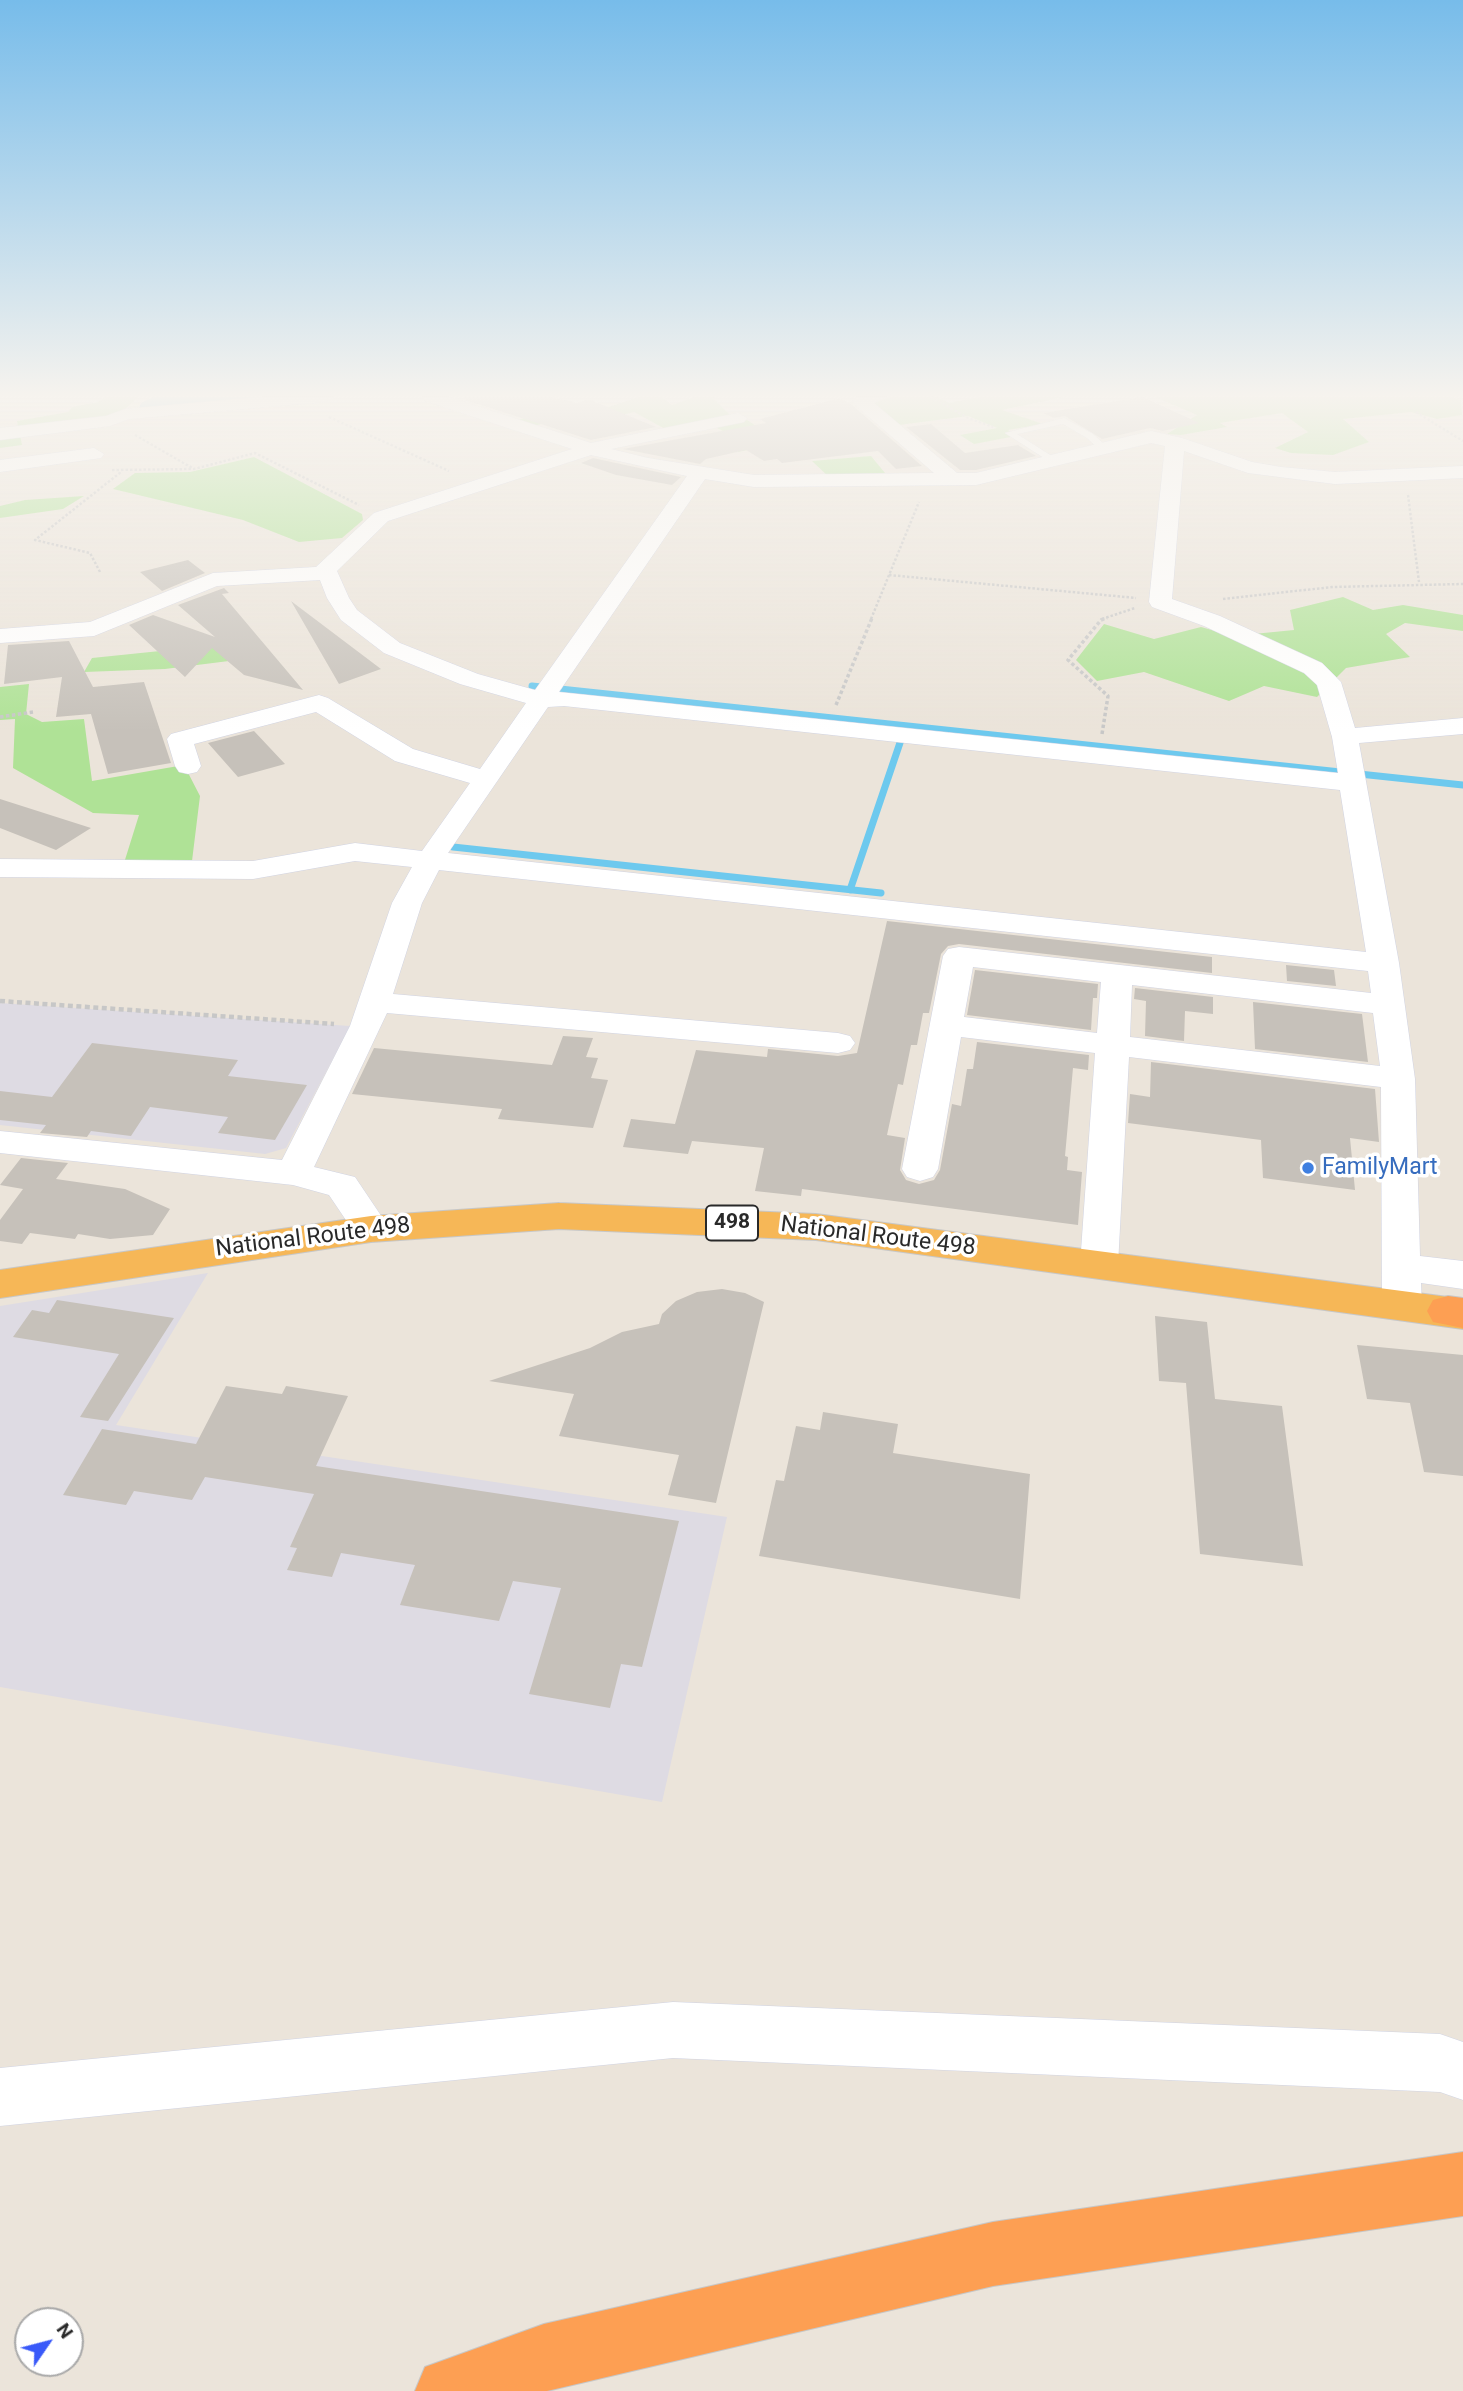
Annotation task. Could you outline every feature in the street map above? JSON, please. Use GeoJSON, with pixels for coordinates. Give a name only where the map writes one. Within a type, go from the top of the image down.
{"type":"FeatureCollection","features":[{"type":"Feature","properties":{"kind":"highway","name":"National Route 498"},"geometry":{"type":"LineString","coordinates":[[0,1284],[197,1252],[371,1229],[559,1216],[816,1227],[1099,1265],[1402,1286],[1459,1303]]}},
{"type":"Feature","properties":{"kind":"highway"},"geometry":{"type":"LineString","coordinates":[[449,2391],[544,2358],[993,2254],[1463,2184]]}},
{"type":"Feature","properties":{"kind":"street"},"geometry":{"type":"LineString","coordinates":[[322,573],[381,516],[405,509]]}},
{"type":"Feature","properties":{"kind":"street"},"geometry":{"type":"LineString","coordinates":[[293,1173],[370,1014],[407,903],[430,859],[674,509]]}},
{"type":"Feature","properties":{"kind":"street"},"geometry":{"type":"LineString","coordinates":[[1173,509],[1169,605],[1313,668],[1329,682],[1345,737],[1352,774],[1383,963],[1398,1079],[1402,1286]]}},
{"type":"Feature","properties":{"kind":"street"},"geometry":{"type":"LineString","coordinates":[[0,636],[94,629],[213,580],[322,573],[331,576],[338,598],[349,615],[392,648],[469,680],[547,692],[564,698],[901,735],[1352,774]]}},
{"type":"Feature","properties":{"kind":"street"},"geometry":{"type":"LineString","coordinates":[[188,766],[180,739],[243,726],[319,703],[404,755],[486,779]]}},
{"type":"Feature","properties":{"kind":"street"},"geometry":{"type":"LineString","coordinates":[[1345,737],[1463,726]]}},
{"type":"Feature","properties":{"kind":"street"},"geometry":{"type":"LineString","coordinates":[[0,868],[253,870],[355,852],[1383,963]]}},
{"type":"Feature","properties":{"kind":"street"},"geometry":{"type":"LineString","coordinates":[[920,1169],[959,956],[1388,1005]]}},
{"type":"Feature","properties":{"kind":"street"},"geometry":{"type":"LineString","coordinates":[[1099,1265],[1117,974]]}},
{"type":"Feature","properties":{"kind":"street"},"geometry":{"type":"LineString","coordinates":[[370,1014],[838,1043]]}},
{"type":"Feature","properties":{"kind":"street"},"geometry":{"type":"LineString","coordinates":[[946,1025],[1398,1079]]}},
{"type":"Feature","properties":{"kind":"street"},"geometry":{"type":"LineString","coordinates":[[0,1142],[293,1173],[342,1186],[371,1229]]}},
{"type":"Feature","properties":{"kind":"street"},"geometry":{"type":"LineString","coordinates":[[0,2096],[673,2030],[1440,2063],[1463,2071]]}},
{"type":"Feature","properties":{"kind":"path"},"geometry":{"type":"LineString","coordinates":[[74,509],[35,540],[90,553],[100,572]]}},
{"type":"Feature","properties":{"kind":"path"},"geometry":{"type":"LineString","coordinates":[[366,509],[381,516]]}},
{"type":"Feature","properties":{"kind":"path"},"geometry":{"type":"LineString","coordinates":[[833,713],[917,509]]}},
{"type":"Feature","properties":{"kind":"path"},"geometry":{"type":"LineString","coordinates":[[1410,509],[1419,582]]}},
{"type":"Feature","properties":{"kind":"path"},"geometry":{"type":"LineString","coordinates":[[889,575],[1169,605]]}},
{"type":"Feature","properties":{"kind":"path"},"geometry":{"type":"LineString","coordinates":[[1102,739],[1108,696],[1068,660],[1101,620],[1124,610],[1256,593],[1332,587],[1463,584]]}},
{"type":"Feature","properties":{"kind":"path"},"geometry":{"type":"LineString","coordinates":[[0,717],[33,712]]}},
{"type":"Feature","properties":{"kind":"path"},"geometry":{"type":"LineString","coordinates":[[0,1001],[370,1014]]}},
{"type":"Feature","properties":{"kind":"shaded area"},"geometry":{"type":"Polygon","coordinates":[[[0,1003],[350,1026],[286,1148],[265,1154],[0,1125],[0,1003]]]}},
{"type":"Feature","properties":{"kind":"shaded area"},"geometry":{"type":"Polygon","coordinates":[[[208,1273],[116,1425],[727,1517],[662,1802],[0,1687],[0,1306],[208,1273]]]}},
{"type":"Feature","properties":{"kind":"green space"},"geometry":{"type":"Polygon","coordinates":[[[0,509],[64,509],[63,509],[0,518],[0,509]]]}},
{"type":"Feature","properties":{"kind":"green space"},"geometry":{"type":"Polygon","coordinates":[[[195,509],[352,509],[362,514],[363,520],[342,538],[299,542],[243,520],[195,509]]]}},
{"type":"Feature","properties":{"kind":"green space"},"geometry":{"type":"Polygon","coordinates":[[[1343,597],[1373,610],[1403,605],[1463,615],[1463,631],[1405,623],[1386,634],[1410,657],[1346,668],[1317,697],[1264,686],[1229,701],[1144,672],[1097,681],[1076,660],[1104,624],[1154,639],[1201,627],[1233,636],[1294,630],[1290,610],[1343,597]]]}},
{"type":"Feature","properties":{"kind":"green space"},"geometry":{"type":"Polygon","coordinates":[[[227,637],[245,659],[165,669],[84,672],[92,658],[160,651],[227,637]]]}},
{"type":"Feature","properties":{"kind":"green space"},"geometry":{"type":"Polygon","coordinates":[[[29,684],[26,714],[42,722],[84,719],[92,781],[184,765],[200,796],[192,861],[124,863],[139,815],[93,813],[13,768],[15,719],[0,720],[0,687],[29,684]]]}},
{"type":"Feature","properties":{"kind":"building"},"geometry":{"type":"Polygon","coordinates":[[[188,560],[205,573],[162,591],[140,572],[188,560]]]}},
{"type":"Feature","properties":{"kind":"building"},"geometry":{"type":"Polygon","coordinates":[[[224,588],[229,593],[222,594],[303,690],[244,675],[212,648],[185,677],[129,625],[153,615],[215,637],[178,605],[224,588]]]}},
{"type":"Feature","properties":{"kind":"building"},"geometry":{"type":"Polygon","coordinates":[[[291,601],[381,669],[339,684],[291,601]]]}},
{"type":"Feature","properties":{"kind":"building"},"geometry":{"type":"Polygon","coordinates":[[[69,641],[93,687],[144,682],[171,763],[108,774],[91,714],[56,717],[62,677],[4,684],[8,645],[69,641]]]}},
{"type":"Feature","properties":{"kind":"building"},"geometry":{"type":"Polygon","coordinates":[[[254,731],[285,764],[238,777],[208,743],[254,731]]]}},
{"type":"Feature","properties":{"kind":"building"},"geometry":{"type":"Polygon","coordinates":[[[0,799],[91,828],[56,850],[0,828],[0,799]]]}},
{"type":"Feature","properties":{"kind":"building"},"geometry":{"type":"Polygon","coordinates":[[[887,921],[1212,957],[1212,973],[959,944],[948,946],[941,954],[929,1013],[923,1013],[917,1045],[911,1045],[903,1085],[898,1084],[887,1135],[905,1138],[900,1170],[906,1180],[919,1184],[934,1180],[940,1170],[952,1104],[961,1106],[967,1069],[973,1069],[977,1042],[1089,1055],[1088,1070],[1073,1068],[1065,1156],[1068,1157],[1067,1170],[1082,1172],[1078,1225],[802,1189],[801,1196],[755,1191],[764,1148],[692,1141],[688,1154],[623,1147],[631,1119],[675,1124],[696,1050],[767,1057],[768,1049],[838,1056],[857,1053],[887,921]]]}},
{"type":"Feature","properties":{"kind":"building"},"geometry":{"type":"Polygon","coordinates":[[[1286,965],[1334,970],[1336,986],[1287,981],[1286,965]]]}},
{"type":"Feature","properties":{"kind":"building"},"geometry":{"type":"Polygon","coordinates":[[[975,970],[1098,984],[1097,998],[1093,998],[1091,1030],[967,1015],[975,970]]]}},
{"type":"Feature","properties":{"kind":"building"},"geometry":{"type":"Polygon","coordinates":[[[1135,988],[1213,997],[1213,1014],[1185,1011],[1184,1041],[1145,1036],[1146,1001],[1134,999],[1135,988]]]}},
{"type":"Feature","properties":{"kind":"building"},"geometry":{"type":"Polygon","coordinates":[[[1253,1002],[1362,1014],[1368,1062],[1255,1049],[1253,1002]]]}},
{"type":"Feature","properties":{"kind":"building"},"geometry":{"type":"Polygon","coordinates":[[[563,1036],[593,1038],[586,1057],[598,1058],[591,1078],[608,1080],[593,1128],[498,1119],[502,1109],[352,1094],[374,1048],[552,1065],[563,1036]]]}},
{"type":"Feature","properties":{"kind":"building"},"geometry":{"type":"Polygon","coordinates":[[[92,1043],[238,1060],[228,1076],[307,1085],[275,1140],[218,1133],[228,1117],[150,1107],[131,1136],[91,1131],[87,1137],[40,1133],[46,1125],[0,1120],[0,1091],[52,1097],[92,1043]]]}},
{"type":"Feature","properties":{"kind":"building"},"geometry":{"type":"Polygon","coordinates":[[[1151,1062],[1375,1089],[1379,1142],[1350,1138],[1355,1190],[1263,1178],[1261,1140],[1128,1123],[1130,1094],[1150,1097],[1151,1062]]]}},
{"type":"Feature","properties":{"kind":"building"},"geometry":{"type":"Polygon","coordinates":[[[21,1158],[68,1163],[56,1179],[125,1189],[170,1209],[153,1235],[110,1239],[78,1234],[75,1239],[30,1233],[22,1244],[0,1241],[0,1220],[23,1189],[0,1185],[21,1158]]]}},
{"type":"Feature","properties":{"kind":"building"},"geometry":{"type":"Polygon","coordinates":[[[722,1289],[745,1293],[764,1302],[716,1503],[668,1495],[679,1455],[559,1436],[574,1394],[489,1381],[590,1348],[622,1332],[659,1324],[662,1314],[676,1301],[697,1292],[722,1289]]]}},
{"type":"Feature","properties":{"kind":"building"},"geometry":{"type":"Polygon","coordinates":[[[57,1300],[174,1318],[108,1421],[80,1417],[119,1354],[13,1337],[32,1310],[49,1313],[57,1300]]]}},
{"type":"Feature","properties":{"kind":"building"},"geometry":{"type":"Polygon","coordinates":[[[1155,1316],[1207,1322],[1215,1399],[1282,1406],[1303,1566],[1200,1554],[1186,1383],[1159,1381],[1155,1316]]]}},
{"type":"Feature","properties":{"kind":"building"},"geometry":{"type":"Polygon","coordinates":[[[1357,1345],[1463,1355],[1463,1476],[1424,1472],[1410,1403],[1367,1399],[1357,1345]]]}},
{"type":"Feature","properties":{"kind":"building"},"geometry":{"type":"Polygon","coordinates":[[[226,1386],[282,1394],[286,1386],[348,1396],[316,1466],[679,1521],[642,1667],[621,1664],[610,1708],[529,1694],[561,1588],[513,1581],[499,1621],[400,1605],[415,1565],[341,1553],[332,1577],[287,1570],[297,1548],[290,1547],[314,1494],[205,1477],[192,1500],[134,1491],[126,1505],[63,1495],[102,1429],[196,1444],[226,1386]]]}},
{"type":"Feature","properties":{"kind":"building"},"geometry":{"type":"Polygon","coordinates":[[[823,1412],[898,1424],[893,1453],[1030,1474],[1020,1599],[759,1556],[776,1480],[784,1481],[796,1426],[820,1430],[823,1412]]]}},
{"type":"Feature","properties":{"kind":"waterway"},"geometry":{"type":"LineString","coordinates":[[532,686],[1463,785]]}},
{"type":"Feature","properties":{"kind":"waterway"},"geometry":{"type":"LineString","coordinates":[[850,890],[904,731]]}},
{"type":"Feature","properties":{"kind":"waterway"},"geometry":{"type":"LineString","coordinates":[[453,847],[850,890]]}},
{"type":"Feature","properties":{"kind":"waterway"},"geometry":{"type":"LineString","coordinates":[[850,890],[881,893]]}},
{"type":"Feature","properties":{"kind":"place","name":"FamilyMart"},"geometry":{"type":"Point","coordinates":[1308,1168]}}]}
